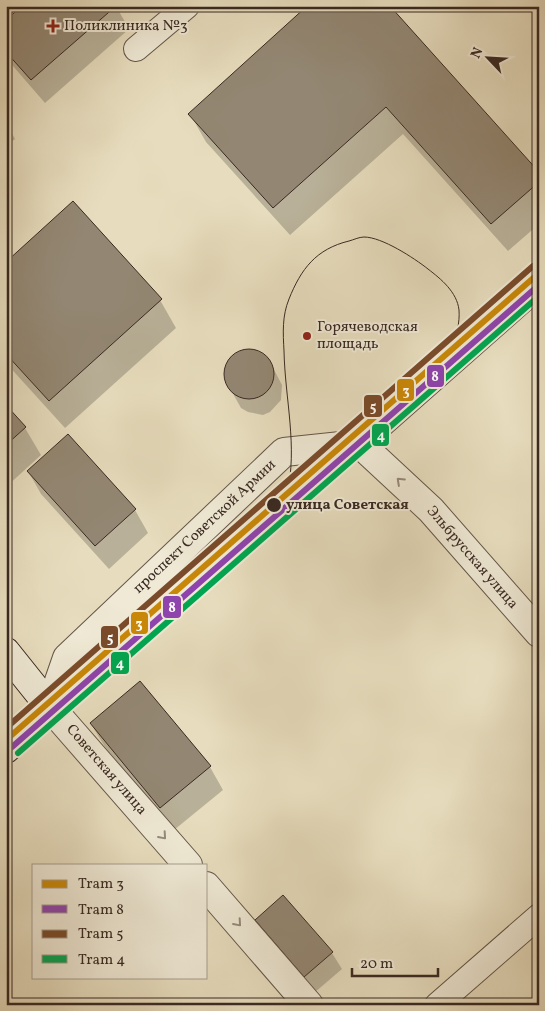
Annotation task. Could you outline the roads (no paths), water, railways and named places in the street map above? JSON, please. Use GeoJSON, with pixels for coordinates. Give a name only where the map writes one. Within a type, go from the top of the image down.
{"type":"FeatureCollection","features":[{"type":"Feature","properties":{"kind":"street"},"geometry":{"type":"LineString","coordinates":[[136,48],[187,6]]}},
{"type":"Feature","properties":{"kind":"street"},"geometry":{"type":"LineString","coordinates":[[360,444],[539,286]]}},
{"type":"Feature","properties":{"kind":"street","name":"Эльбрусская улица"},"geometry":{"type":"LineString","coordinates":[[360,444],[431,510],[539,633]]}},
{"type":"Feature","properties":{"kind":"street","name":"проспект Советской Армии"},"geometry":{"type":"LineString","coordinates":[[6,749],[50,707],[67,658],[284,452],[360,444]]}},
{"type":"Feature","properties":{"kind":"street","name":"Советская улица"},"geometry":{"type":"LineString","coordinates":[[6,652],[50,707],[187,864]]}},
{"type":"Feature","properties":{"kind":"street"},"geometry":{"type":"LineString","coordinates":[[208,888],[309,1005]]}},
{"type":"Feature","properties":{"kind":"street"},"geometry":{"type":"LineString","coordinates":[[437,1005],[539,916]]}},
{"type":"Feature","properties":{"kind":"tram line"},"geometry":{"type":"LineString","coordinates":[[287,494],[290,476],[291,441],[283,338],[284,318],[289,299],[299,278],[311,262],[327,249],[360,237],[380,240],[422,264],[448,286],[458,303],[458,329],[452,349],[435,385]]}},
{"type":"Feature","properties":{"kind":"tram line","name":"5"},"geometry":{"type":"LineString","coordinates":[[6,728],[533,266]]}},
{"type":"Feature","properties":{"kind":"tram line","name":"3"},"geometry":{"type":"LineString","coordinates":[[6,740],[539,273]]}},
{"type":"Feature","properties":{"kind":"tram line","name":"8"},"geometry":{"type":"LineString","coordinates":[[12,747],[539,285]]}},
{"type":"Feature","properties":{"kind":"tram line","name":"4"},"geometry":{"type":"LineString","coordinates":[[18,753],[539,296]]}},
{"type":"Feature","properties":{"kind":"place","name":"Поликлиника №3"},"geometry":{"type":"Point","coordinates":[53,26]}},
{"type":"Feature","properties":{"kind":"place","name":"Горячеводская площадь"},"geometry":{"type":"Point","coordinates":[307,336]}},
{"type":"Feature","properties":{"kind":"place","name":"улица Советская"},"geometry":{"type":"Point","coordinates":[274,505]}}]}
